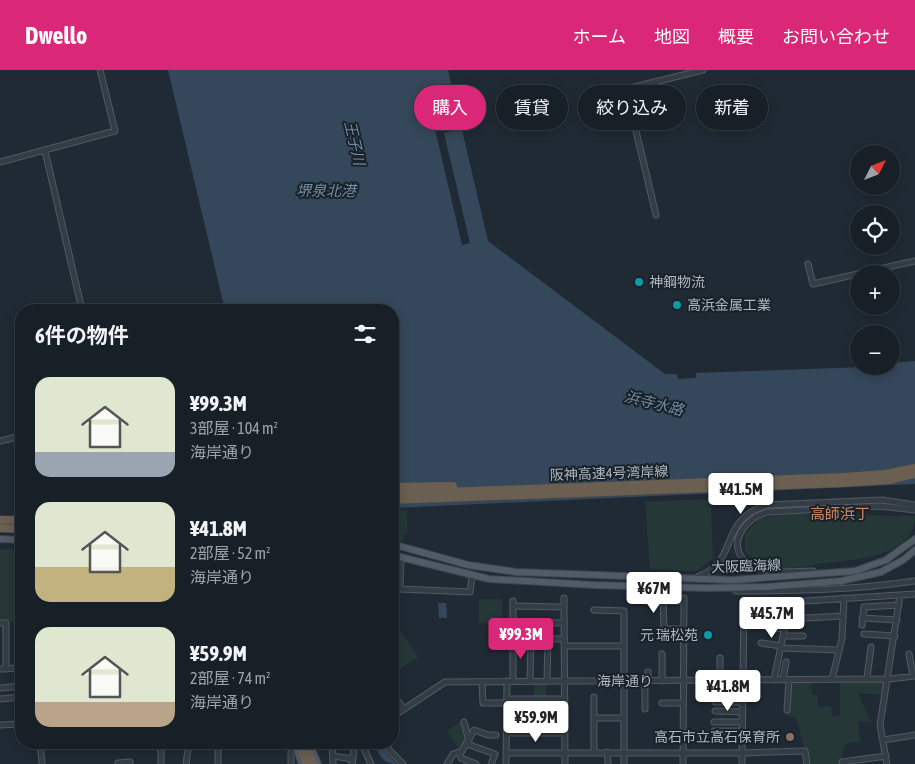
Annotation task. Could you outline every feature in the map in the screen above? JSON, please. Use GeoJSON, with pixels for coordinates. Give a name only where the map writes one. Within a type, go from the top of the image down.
{"type":"FeatureCollection","features":[{"type":"Feature","properties":{"kind":"highway","name":"阪神高速4号湾岸線"},"geometry":{"type":"LineString","coordinates":[[399,494],[869,476],[915,468]]}},
{"type":"Feature","properties":{"kind":"highway","name":"阪神高速4号湾岸線"},"geometry":{"type":"LineString","coordinates":[[399,500],[869,482],[915,474]]}},
{"type":"Feature","properties":{"kind":"highway"},"geometry":{"type":"LineString","coordinates":[[399,487],[575,487]]}},
{"type":"Feature","properties":{"kind":"highway"},"geometry":{"type":"LineString","coordinates":[[399,504],[521,496]]}},
{"type":"Feature","properties":{"kind":"highway"},"geometry":{"type":"LineString","coordinates":[[0,521],[15,524]]}},
{"type":"Feature","properties":{"kind":"highway"},"geometry":{"type":"LineString","coordinates":[[2,528],[15,526]]}},
{"type":"Feature","properties":{"kind":"highway"},"geometry":{"type":"LineString","coordinates":[[301,749],[307,764]]}},
{"type":"Feature","properties":{"kind":"highway"},"geometry":{"type":"LineString","coordinates":[[307,749],[313,764]]}},
{"type":"Feature","properties":{"kind":"main road"},"geometry":{"type":"LineString","coordinates":[[0,539],[15,540]]}},
{"type":"Feature","properties":{"kind":"main road","name":"大阪臨海線"},"geometry":{"type":"LineString","coordinates":[[399,546],[468,565],[516,572],[689,580],[758,579],[855,571],[886,560],[915,539]]}},
{"type":"Feature","properties":{"kind":"main road","name":"大阪臨海線"},"geometry":{"type":"LineString","coordinates":[[399,556],[472,576],[515,582],[676,587],[766,587],[841,581],[881,572],[903,560],[915,550]]}},
{"type":"Feature","properties":{"kind":"main road"},"geometry":{"type":"LineString","coordinates":[[297,749],[302,764]]}},
{"type":"Feature","properties":{"kind":"main road"},"geometry":{"type":"LineString","coordinates":[[312,749],[318,764]]}},
{"type":"Feature","properties":{"kind":"street"},"geometry":{"type":"LineString","coordinates":[[0,162],[45,152],[114,131],[100,70]]}},
{"type":"Feature","properties":{"kind":"street"},"geometry":{"type":"LineString","coordinates":[[656,215],[626,89],[703,70]]}},
{"type":"Feature","properties":{"kind":"street"},"geometry":{"type":"LineString","coordinates":[[45,152],[81,304]]}},
{"type":"Feature","properties":{"kind":"street"},"geometry":{"type":"LineString","coordinates":[[808,264],[813,284],[915,260]]}},
{"type":"Feature","properties":{"kind":"street"},"geometry":{"type":"LineString","coordinates":[[0,441],[15,437]]}},
{"type":"Feature","properties":{"kind":"street"},"geometry":{"type":"LineString","coordinates":[[689,580],[715,568],[723,557],[737,523],[744,516],[757,509],[767,506],[882,500],[915,505]]}},
{"type":"Feature","properties":{"kind":"street"},"geometry":{"type":"LineString","coordinates":[[855,571],[775,572],[758,569],[743,557],[738,545],[739,535],[750,520],[768,512],[880,506],[915,510]]}},
{"type":"Feature","properties":{"kind":"street"},"geometry":{"type":"LineString","coordinates":[[402,557],[400,590],[470,592],[472,576]]}},
{"type":"Feature","properties":{"kind":"street"},"geometry":{"type":"LineString","coordinates":[[676,587],[808,591],[873,587],[915,581]]}},
{"type":"Feature","properties":{"kind":"street"},"geometry":{"type":"LineString","coordinates":[[742,764],[744,601],[790,602],[915,594]]}},
{"type":"Feature","properties":{"kind":"street"},"geometry":{"type":"LineString","coordinates":[[887,764],[880,725],[889,679],[900,595]]}},
{"type":"Feature","properties":{"kind":"street"},"geometry":{"type":"LineString","coordinates":[[564,598],[565,764]]}},
{"type":"Feature","properties":{"kind":"street"},"geometry":{"type":"LineString","coordinates":[[832,679],[839,650],[844,598]]}},
{"type":"Feature","properties":{"kind":"street"},"geometry":{"type":"LineString","coordinates":[[683,764],[683,681],[684,630],[684,600],[663,601],[664,629],[684,630]]}},
{"type":"Feature","properties":{"kind":"street"},"geometry":{"type":"LineString","coordinates":[[774,680],[790,602]]}},
{"type":"Feature","properties":{"kind":"street"},"geometry":{"type":"LineString","coordinates":[[506,764],[507,701],[513,639],[513,603],[564,608]]}},
{"type":"Feature","properties":{"kind":"street"},"geometry":{"type":"LineString","coordinates":[[862,625],[864,607],[899,605]]}},
{"type":"Feature","properties":{"kind":"street"},"geometry":{"type":"LineString","coordinates":[[594,610],[624,611],[624,764]]}},
{"type":"Feature","properties":{"kind":"street"},"geometry":{"type":"LineString","coordinates":[[767,610],[787,616],[843,616]]}},
{"type":"Feature","properties":{"kind":"street"},"geometry":{"type":"LineString","coordinates":[[862,618],[897,620]]}},
{"type":"Feature","properties":{"kind":"street"},"geometry":{"type":"LineString","coordinates":[[0,622],[6,623],[3,650],[6,669]]}},
{"type":"Feature","properties":{"kind":"street"},"geometry":{"type":"LineString","coordinates":[[513,622],[564,623]]}},
{"type":"Feature","properties":{"kind":"street"},"geometry":{"type":"LineString","coordinates":[[767,627],[784,629]]}},
{"type":"Feature","properties":{"kind":"street"},"geometry":{"type":"LineString","coordinates":[[864,634],[895,636]]}},
{"type":"Feature","properties":{"kind":"street"},"geometry":{"type":"LineString","coordinates":[[783,636],[804,636]]}},
{"type":"Feature","properties":{"kind":"street"},"geometry":{"type":"LineString","coordinates":[[513,639],[564,639]]}},
{"type":"Feature","properties":{"kind":"street"},"geometry":{"type":"LineString","coordinates":[[530,681],[531,639]]}},
{"type":"Feature","properties":{"kind":"street"},"geometry":{"type":"LineString","coordinates":[[547,681],[548,639]]}},
{"type":"Feature","properties":{"kind":"street"},"geometry":{"type":"LineString","coordinates":[[761,643],[781,647],[839,650]]}},
{"type":"Feature","properties":{"kind":"street"},"geometry":{"type":"LineString","coordinates":[[564,646],[624,646]]}},
{"type":"Feature","properties":{"kind":"street"},"geometry":{"type":"LineString","coordinates":[[867,678],[871,647]]}},
{"type":"Feature","properties":{"kind":"street"},"geometry":{"type":"LineString","coordinates":[[662,654],[662,681]]}},
{"type":"Feature","properties":{"kind":"street"},"geometry":{"type":"LineString","coordinates":[[909,654],[914,676]]}},
{"type":"Feature","properties":{"kind":"street"},"geometry":{"type":"LineString","coordinates":[[720,658],[720,680]]}},
{"type":"Feature","properties":{"kind":"street"},"geometry":{"type":"LineString","coordinates":[[783,680],[786,662]]}},
{"type":"Feature","properties":{"kind":"street"},"geometry":{"type":"LineString","coordinates":[[0,669],[15,668]]}},
{"type":"Feature","properties":{"kind":"street"},"geometry":{"type":"LineString","coordinates":[[645,709],[648,672]]}},
{"type":"Feature","properties":{"kind":"street","name":"海岸通り"},"geometry":{"type":"LineString","coordinates":[[399,712],[445,682],[889,679],[914,676]]}},
{"type":"Feature","properties":{"kind":"street"},"geometry":{"type":"LineString","coordinates":[[787,710],[789,680]]}},
{"type":"Feature","properties":{"kind":"street"},"geometry":{"type":"LineString","coordinates":[[482,682],[483,703],[565,699]]}},
{"type":"Feature","properties":{"kind":"street"},"geometry":{"type":"LineString","coordinates":[[0,688],[15,687]]}},
{"type":"Feature","properties":{"kind":"street"},"geometry":{"type":"LineString","coordinates":[[594,697],[594,752]]}},
{"type":"Feature","properties":{"kind":"street"},"geometry":{"type":"LineString","coordinates":[[0,699],[15,698]]}},
{"type":"Feature","properties":{"kind":"street"},"geometry":{"type":"LineString","coordinates":[[399,702],[404,709]]}},
{"type":"Feature","properties":{"kind":"street"},"geometry":{"type":"LineString","coordinates":[[715,702],[742,702]]}},
{"type":"Feature","properties":{"kind":"street"},"geometry":{"type":"LineString","coordinates":[[662,703],[683,703]]}},
{"type":"Feature","properties":{"kind":"street"},"geometry":{"type":"LineString","coordinates":[[715,711],[742,712]]}},
{"type":"Feature","properties":{"kind":"street"},"geometry":{"type":"LineString","coordinates":[[507,716],[565,716]]}},
{"type":"Feature","properties":{"kind":"street"},"geometry":{"type":"LineString","coordinates":[[594,718],[624,718]]}},
{"type":"Feature","properties":{"kind":"street"},"geometry":{"type":"LineString","coordinates":[[464,722],[468,743]]}},
{"type":"Feature","properties":{"kind":"street"},"geometry":{"type":"LineString","coordinates":[[714,722],[742,722]]}},
{"type":"Feature","properties":{"kind":"street"},"geometry":{"type":"LineString","coordinates":[[0,726],[15,725]]}},
{"type":"Feature","properties":{"kind":"street"},"geometry":{"type":"LineString","coordinates":[[447,764],[453,754],[460,752],[468,743],[474,730],[488,735],[496,735]]}},
{"type":"Feature","properties":{"kind":"street"},"geometry":{"type":"LineString","coordinates":[[714,731],[742,731]]}},
{"type":"Feature","properties":{"kind":"street"},"geometry":{"type":"LineString","coordinates":[[507,733],[565,732]]}},
{"type":"Feature","properties":{"kind":"street"},"geometry":{"type":"LineString","coordinates":[[883,740],[915,735]]}},
{"type":"Feature","properties":{"kind":"street"},"geometry":{"type":"LineString","coordinates":[[468,743],[495,754],[491,764]]}},
{"type":"Feature","properties":{"kind":"street"},"geometry":{"type":"LineString","coordinates":[[41,749],[42,764]]}},
{"type":"Feature","properties":{"kind":"street"},"geometry":{"type":"LineString","coordinates":[[160,749],[161,764]]}},
{"type":"Feature","properties":{"kind":"street"},"geometry":{"type":"LineString","coordinates":[[186,764],[188,749]]}},
{"type":"Feature","properties":{"kind":"street"},"geometry":{"type":"LineString","coordinates":[[218,749],[218,764]]}},
{"type":"Feature","properties":{"kind":"street"},"geometry":{"type":"LineString","coordinates":[[332,749],[333,764]]}},
{"type":"Feature","properties":{"kind":"street"},"geometry":{"type":"LineString","coordinates":[[333,756],[352,762],[354,749]]}},
{"type":"Feature","properties":{"kind":"street"},"geometry":{"type":"LineString","coordinates":[[364,749],[371,764]]}},
{"type":"Feature","properties":{"kind":"street"},"geometry":{"type":"LineString","coordinates":[[389,749],[403,764]]}},
{"type":"Feature","properties":{"kind":"street"},"geometry":{"type":"LineString","coordinates":[[507,753],[742,754],[805,751],[807,764]]}},
{"type":"Feature","properties":{"kind":"street"},"geometry":{"type":"LineString","coordinates":[[291,752],[291,764]]}},
{"type":"Feature","properties":{"kind":"street"},"geometry":{"type":"LineString","coordinates":[[460,752],[461,758],[476,764]]}},
{"type":"Feature","properties":{"kind":"street"},"geometry":{"type":"LineString","coordinates":[[607,752],[608,763]]}},
{"type":"Feature","properties":{"kind":"street"},"geometry":{"type":"LineString","coordinates":[[842,762],[886,756]]}},
{"type":"Feature","properties":{"kind":"street"},"geometry":{"type":"LineString","coordinates":[[118,763],[128,763]]}},
{"type":"Feature","properties":{"kind":"green space"},"geometry":{"type":"Polygon","coordinates":[[[711,499],[713,558],[697,571],[650,569],[645,502],[711,499]]]}},
{"type":"Feature","properties":{"kind":"green space"},"geometry":{"type":"Polygon","coordinates":[[[407,510],[408,533],[405,533],[403,542],[399,541],[399,511],[407,510]]]}},
{"type":"Feature","properties":{"kind":"green space"},"geometry":{"type":"Polygon","coordinates":[[[793,514],[915,516],[912,530],[904,541],[878,555],[792,568],[772,569],[764,567],[745,552],[745,533],[761,518],[793,514]]]}},
{"type":"Feature","properties":{"kind":"green space"},"geometry":{"type":"Polygon","coordinates":[[[0,549],[15,550],[15,621],[0,620],[0,549]]]}},
{"type":"Feature","properties":{"kind":"green space"},"geometry":{"type":"Polygon","coordinates":[[[479,599],[502,599],[502,624],[479,623],[479,599]]]}},
{"type":"Feature","properties":{"kind":"green space"},"geometry":{"type":"Polygon","coordinates":[[[399,628],[418,657],[399,670],[399,628]]]}},
{"type":"Feature","properties":{"kind":"green space"},"geometry":{"type":"Polygon","coordinates":[[[790,682],[811,683],[812,695],[818,695],[818,707],[831,706],[832,716],[840,715],[840,682],[886,682],[884,695],[858,693],[871,722],[858,721],[860,742],[846,743],[839,764],[808,764],[798,723],[794,717],[787,716],[790,682]]]}},
{"type":"Feature","properties":{"kind":"green space"},"geometry":{"type":"Polygon","coordinates":[[[534,683],[546,683],[546,698],[534,698],[534,683]]]}},
{"type":"Feature","properties":{"kind":"green space"},"geometry":{"type":"Polygon","coordinates":[[[461,721],[466,740],[459,749],[447,731],[461,721]]]}},
{"type":"Feature","properties":{"kind":"water","name":"堺泉北港"},"geometry":{"type":"Polygon","coordinates":[[[168,70],[448,70],[452,85],[414,85],[414,130],[462,130],[488,241],[665,374],[677,374],[678,379],[696,378],[696,373],[850,367],[850,375],[900,375],[900,362],[915,361],[915,484],[399,508],[399,304],[224,304],[168,70]]]}},
{"type":"Feature","properties":{"kind":"water"},"geometry":{"type":"Polygon","coordinates":[[[438,603],[446,603],[447,618],[439,618],[438,603]]]}},
{"type":"Feature","properties":{"kind":"water"},"geometry":{"type":"Polygon","coordinates":[[[376,749],[384,749],[397,764],[385,761],[376,749]]]}},
{"type":"Feature","properties":{"kind":"pier"},"geometry":{"type":"Polygon","coordinates":[[[435,130],[456,130],[444,133],[470,243],[462,245],[435,130]]]}},
{"type":"Feature","properties":{"kind":"place","name":"神鋼物流"},"geometry":{"type":"Point","coordinates":[639,282]}},
{"type":"Feature","properties":{"kind":"place","name":"高浜金属工業"},"geometry":{"type":"Point","coordinates":[677,305]}},
{"type":"Feature","properties":{"kind":"place","name":"元 瑞松苑"},"geometry":{"type":"Point","coordinates":[708,635]}},
{"type":"Feature","properties":{"kind":"place","name":"高石市立高石保育所"},"geometry":{"type":"Point","coordinates":[790,737]}},
{"type":"Feature","properties":{"kind":"district","name":"高師浜丁"},"geometry":{"type":"Point","coordinates":[840,513]}},
{"type":"Feature","properties":{"kind":"water label","name":"王子川"},"geometry":{"type":"Point","coordinates":[355,143]}},
{"type":"Feature","properties":{"kind":"water label","name":"浜寺水路"},"geometry":{"type":"Point","coordinates":[654,403]}}]}
